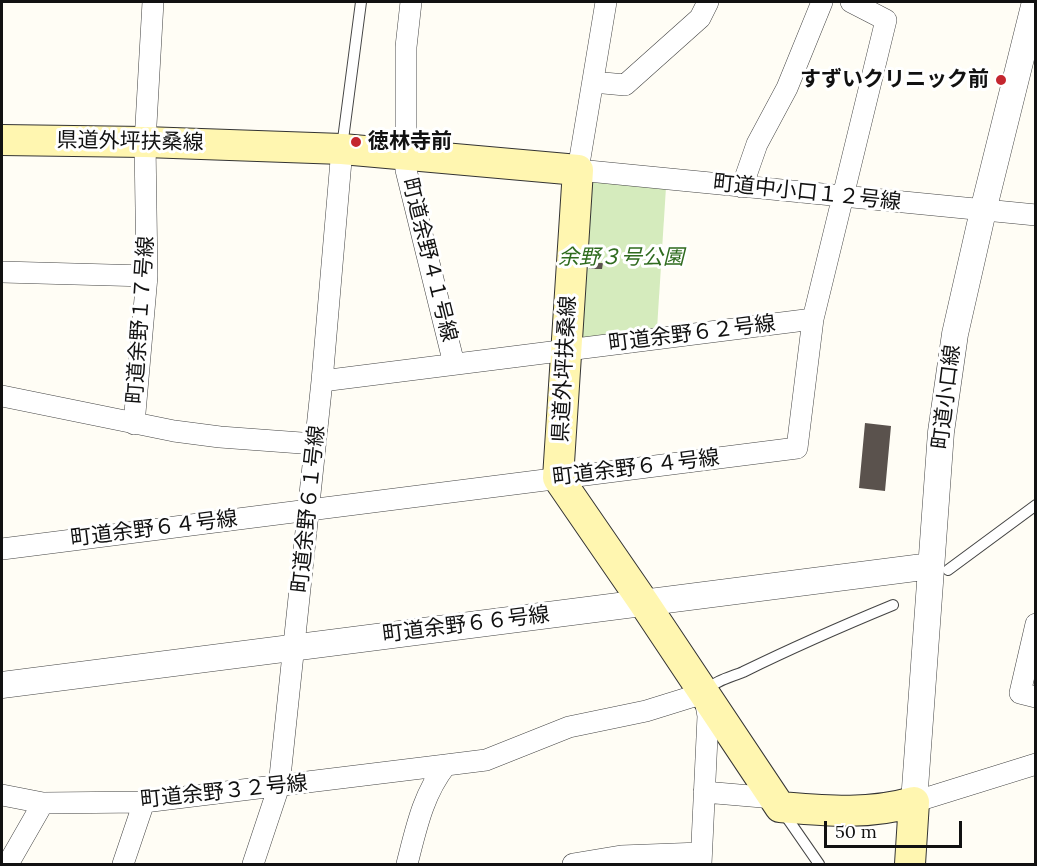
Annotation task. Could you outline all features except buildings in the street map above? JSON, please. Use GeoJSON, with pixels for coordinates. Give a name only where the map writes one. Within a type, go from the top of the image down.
{"type":"FeatureCollection","features":[{"type":"Feature","properties":{"kind":"main road","name":"県道外坪扶桑線"},"geometry":{"type":"LineString","coordinates":[[2,140],[342,149],[578,170],[558,478]]}},
{"type":"Feature","properties":{"kind":"main road"},"geometry":{"type":"LineString","coordinates":[[558,478],[777,803],[868,811],[914,802],[910,864]]}},
{"type":"Feature","properties":{"kind":"street","name":"町道余野１７号線"},"geometry":{"type":"LineString","coordinates":[[134,424],[147,276],[145,142],[153,2]]}},
{"type":"Feature","properties":{"kind":"street","name":"町道余野４１号線"},"geometry":{"type":"LineString","coordinates":[[411,2],[406,47],[406,170],[454,364]]}},
{"type":"Feature","properties":{"kind":"street"},"geometry":{"type":"LineString","coordinates":[[578,170],[606,2]]}},
{"type":"Feature","properties":{"kind":"street"},"geometry":{"type":"LineString","coordinates":[[593,82],[625,85],[700,18],[708,2]]}},
{"type":"Feature","properties":{"kind":"street"},"geometry":{"type":"LineString","coordinates":[[742,187],[758,144],[787,88],[822,2]]}},
{"type":"Feature","properties":{"kind":"street","name":"町道余野６４号線"},"geometry":{"type":"LineString","coordinates":[[2,549],[797,448],[813,319],[886,20],[851,2]]}},
{"type":"Feature","properties":{"kind":"street","name":"町道小口線"},"geometry":{"type":"LineString","coordinates":[[914,802],[939,568],[941,432],[955,334],[1035,2]]}},
{"type":"Feature","properties":{"kind":"street","name":"町道余野６１号線"},"geometry":{"type":"LineString","coordinates":[[253,864],[279,786],[322,381],[342,149]]}},
{"type":"Feature","properties":{"kind":"street","name":"町道中小口１２号線"},"geometry":{"type":"LineString","coordinates":[[578,170],[1035,215]]}},
{"type":"Feature","properties":{"kind":"street"},"geometry":{"type":"LineString","coordinates":[[2,272],[147,276]]}},
{"type":"Feature","properties":{"kind":"street","name":"町道余野６２号線"},"geometry":{"type":"LineString","coordinates":[[322,381],[813,319]]}},
{"type":"Feature","properties":{"kind":"street"},"geometry":{"type":"LineString","coordinates":[[2,396],[134,424],[220,437],[315,444]]}},
{"type":"Feature","properties":{"kind":"street","name":"町道余野６６号線"},"geometry":{"type":"LineString","coordinates":[[2,685],[644,603],[939,568]]}},
{"type":"Feature","properties":{"kind":"street"},"geometry":{"type":"LineString","coordinates":[[1035,624],[1020,693],[1035,697]]}},
{"type":"Feature","properties":{"kind":"street"},"geometry":{"type":"LineString","coordinates":[[573,864],[621,856],[701,859],[708,716],[704,693]]}},
{"type":"Feature","properties":{"kind":"street","name":"町道余野３２号線"},"geometry":{"type":"LineString","coordinates":[[2,795],[43,803],[144,802],[486,760],[569,727],[646,711],[704,693]]}},
{"type":"Feature","properties":{"kind":"street"},"geometry":{"type":"LineString","coordinates":[[914,802],[1035,764]]}},
{"type":"Feature","properties":{"kind":"street"},"geometry":{"type":"LineString","coordinates":[[407,864],[420,812],[431,788],[446,765]]}},
{"type":"Feature","properties":{"kind":"street"},"geometry":{"type":"LineString","coordinates":[[704,792],[777,803]]}},
{"type":"Feature","properties":{"kind":"street"},"geometry":{"type":"LineString","coordinates":[[123,864],[144,802]]}},
{"type":"Feature","properties":{"kind":"street"},"geometry":{"type":"LineString","coordinates":[[8,864],[43,803]]}},
{"type":"Feature","properties":{"kind":"lane"},"geometry":{"type":"LineString","coordinates":[[342,149],[361,2]]}},
{"type":"Feature","properties":{"kind":"lane"},"geometry":{"type":"LineString","coordinates":[[939,568],[1035,505]]}},
{"type":"Feature","properties":{"kind":"lane"},"geometry":{"type":"LineString","coordinates":[[704,693],[710,686],[807,640],[893,605]]}},
{"type":"Feature","properties":{"kind":"lane"},"geometry":{"type":"LineString","coordinates":[[777,803],[819,864]]}},
{"type":"Feature","properties":{"kind":"green space","name":"余野３号公園"},"geometry":{"type":"Polygon","coordinates":[[[592,180],[666,187],[657,329],[583,339],[576,332],[592,180]]]}},
{"type":"Feature","properties":{"kind":"place","name":"すずいクリニック前"},"geometry":{"type":"Point","coordinates":[1001,80]}},
{"type":"Feature","properties":{"kind":"place","name":"徳林寺前"},"geometry":{"type":"Point","coordinates":[356,142]}}]}
